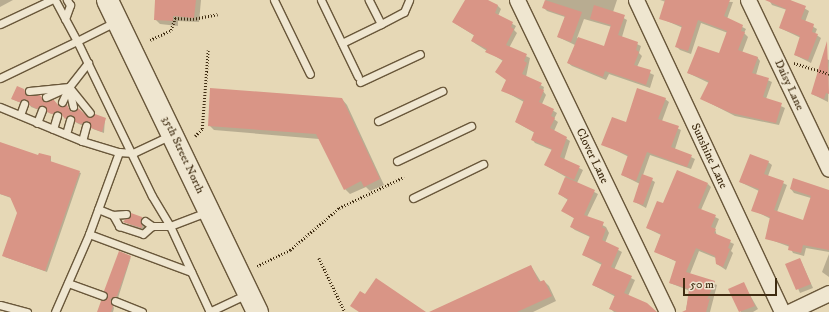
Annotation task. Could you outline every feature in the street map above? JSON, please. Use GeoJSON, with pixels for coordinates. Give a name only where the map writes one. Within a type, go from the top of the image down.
{"type":"FeatureCollection","features":[{"type":"Feature","properties":{"kind":"street","name":"35th Street North"},"geometry":{"type":"LineString","coordinates":[[106,0],[173,134],[252,303]]}},
{"type":"Feature","properties":{"kind":"street","name":"Clover Lane"},"geometry":{"type":"LineString","coordinates":[[517,0],[667,312]]}},
{"type":"Feature","properties":{"kind":"street","name":"Sunshine Lane"},"geometry":{"type":"LineString","coordinates":[[636,0],[782,312]]}},
{"type":"Feature","properties":{"kind":"street","name":"Daisy Lane"},"geometry":{"type":"LineString","coordinates":[[748,0],[829,170]]}},
{"type":"Feature","properties":{"kind":"street"},"geometry":{"type":"LineString","coordinates":[[789,312],[829,293]]}},
{"type":"Feature","properties":{"kind":"lane"},"geometry":{"type":"LineString","coordinates":[[0,24],[52,0]]}},
{"type":"Feature","properties":{"kind":"lane"},"geometry":{"type":"LineString","coordinates":[[55,0],[133,153],[152,196],[170,226],[210,312],[252,303]]}},
{"type":"Feature","properties":{"kind":"lane"},"geometry":{"type":"LineString","coordinates":[[65,18],[70,5],[67,0]]}},
{"type":"Feature","properties":{"kind":"lane"},"geometry":{"type":"LineString","coordinates":[[274,0],[310,74]]}},
{"type":"Feature","properties":{"kind":"lane"},"geometry":{"type":"LineString","coordinates":[[321,0],[359,79],[420,54]]}},
{"type":"Feature","properties":{"kind":"lane"},"geometry":{"type":"LineString","coordinates":[[368,0],[381,24]]}},
{"type":"Feature","properties":{"kind":"lane"},"geometry":{"type":"LineString","coordinates":[[342,43],[404,12],[409,0]]}},
{"type":"Feature","properties":{"kind":"lane"},"geometry":{"type":"LineString","coordinates":[[0,78],[117,21]]}},
{"type":"Feature","properties":{"kind":"lane"},"geometry":{"type":"LineString","coordinates":[[62,102],[69,87],[88,63]]}},
{"type":"Feature","properties":{"kind":"lane"},"geometry":{"type":"LineString","coordinates":[[29,91],[69,87]]}},
{"type":"Feature","properties":{"kind":"lane"},"geometry":{"type":"LineString","coordinates":[[46,97],[69,87]]}},
{"type":"Feature","properties":{"kind":"lane"},"geometry":{"type":"LineString","coordinates":[[69,87],[73,107]]}},
{"type":"Feature","properties":{"kind":"lane"},"geometry":{"type":"LineString","coordinates":[[69,87],[90,113]]}},
{"type":"Feature","properties":{"kind":"lane"},"geometry":{"type":"LineString","coordinates":[[378,121],[442,91]]}},
{"type":"Feature","properties":{"kind":"lane"},"geometry":{"type":"LineString","coordinates":[[20,115],[24,104]]}},
{"type":"Feature","properties":{"kind":"lane"},"geometry":{"type":"LineString","coordinates":[[0,107],[82,141],[119,152],[133,153],[173,134]]}},
{"type":"Feature","properties":{"kind":"lane"},"geometry":{"type":"LineString","coordinates":[[37,123],[42,110]]}},
{"type":"Feature","properties":{"kind":"lane"},"geometry":{"type":"LineString","coordinates":[[53,129],[57,116]]}},
{"type":"Feature","properties":{"kind":"lane"},"geometry":{"type":"LineString","coordinates":[[66,134],[70,120]]}},
{"type":"Feature","properties":{"kind":"lane"},"geometry":{"type":"LineString","coordinates":[[82,141],[86,126]]}},
{"type":"Feature","properties":{"kind":"lane"},"geometry":{"type":"LineString","coordinates":[[397,161],[471,126]]}},
{"type":"Feature","properties":{"kind":"lane"},"geometry":{"type":"LineString","coordinates":[[55,312],[89,234],[119,152]]}},
{"type":"Feature","properties":{"kind":"lane"},"geometry":{"type":"LineString","coordinates":[[413,198],[483,164]]}},
{"type":"Feature","properties":{"kind":"lane"},"geometry":{"type":"LineString","coordinates":[[98,209],[113,215],[126,214]]}},
{"type":"Feature","properties":{"kind":"lane"},"geometry":{"type":"LineString","coordinates":[[145,221],[152,226],[170,226],[209,211]]}},
{"type":"Feature","properties":{"kind":"lane"},"geometry":{"type":"LineString","coordinates":[[113,215],[120,226],[143,234],[152,226]]}},
{"type":"Feature","properties":{"kind":"lane"},"geometry":{"type":"LineString","coordinates":[[89,234],[191,272]]}},
{"type":"Feature","properties":{"kind":"lane"},"geometry":{"type":"LineString","coordinates":[[68,283],[103,296]]}},
{"type":"Feature","properties":{"kind":"lane"},"geometry":{"type":"LineString","coordinates":[[115,301],[142,312]]}},
{"type":"Feature","properties":{"kind":"lane"},"geometry":{"type":"LineString","coordinates":[[0,306],[27,312]]}},
{"type":"Feature","properties":{"kind":"path"},"geometry":{"type":"LineString","coordinates":[[150,40],[171,30],[175,18],[193,19],[218,14]]}},
{"type":"Feature","properties":{"kind":"path"},"geometry":{"type":"LineString","coordinates":[[195,136],[202,130],[208,50]]}},
{"type":"Feature","properties":{"kind":"path"},"geometry":{"type":"LineString","coordinates":[[776,58],[829,74]]}},
{"type":"Feature","properties":{"kind":"path"},"geometry":{"type":"LineString","coordinates":[[257,266],[290,250],[339,208],[404,177]]}},
{"type":"Feature","properties":{"kind":"path"},"geometry":{"type":"LineString","coordinates":[[319,258],[345,312]]}},
{"type":"Feature","properties":{"kind":"building"},"geometry":{"type":"Polygon","coordinates":[[[155,0],[196,0],[194,18],[173,16],[173,21],[154,20],[155,0]]]}},
{"type":"Feature","properties":{"kind":"building"},"geometry":{"type":"Polygon","coordinates":[[[465,0],[488,0],[498,5],[495,13],[513,22],[511,27],[514,29],[506,45],[527,54],[524,61],[527,63],[522,74],[542,83],[539,88],[544,90],[539,102],[554,109],[551,116],[555,118],[550,128],[567,137],[560,157],[580,166],[574,180],[544,165],[552,149],[531,140],[534,132],[515,122],[524,100],[501,91],[506,80],[495,72],[503,60],[485,52],[487,49],[471,41],[474,35],[452,22],[465,0]]]}},
{"type":"Feature","properties":{"kind":"building"},"geometry":{"type":"Polygon","coordinates":[[[545,0],[582,12],[571,42],[557,37],[565,16],[542,8],[545,0]]]}},
{"type":"Feature","properties":{"kind":"building"},"geometry":{"type":"Polygon","coordinates":[[[665,0],[730,0],[724,16],[743,25],[741,31],[745,32],[738,50],[758,57],[752,73],[769,78],[763,97],[782,103],[776,123],[731,113],[700,99],[709,81],[687,73],[698,46],[719,53],[727,31],[698,20],[688,51],[675,47],[682,26],[659,19],[665,0]]]}},
{"type":"Feature","properties":{"kind":"building"},"geometry":{"type":"Polygon","coordinates":[[[765,0],[790,0],[806,6],[801,19],[814,24],[812,32],[818,34],[808,60],[794,55],[800,36],[779,28],[786,9],[765,0]]]}},
{"type":"Feature","properties":{"kind":"building"},"geometry":{"type":"Polygon","coordinates":[[[594,5],[625,15],[618,35],[638,42],[636,50],[639,52],[634,65],[651,70],[646,85],[605,71],[603,77],[567,63],[578,37],[604,46],[611,25],[590,19],[594,5]]]}},
{"type":"Feature","properties":{"kind":"building"},"geometry":{"type":"Polygon","coordinates":[[[827,41],[829,94],[826,93],[824,99],[811,94],[827,41]]]}},
{"type":"Feature","properties":{"kind":"building"},"geometry":{"type":"Polygon","coordinates":[[[17,86],[24,89],[27,96],[40,95],[45,102],[53,99],[60,107],[67,105],[71,112],[78,108],[89,118],[95,114],[106,118],[102,132],[91,128],[88,121],[81,124],[75,122],[72,115],[65,119],[59,111],[52,114],[47,112],[43,105],[37,109],[29,105],[26,99],[19,102],[11,99],[17,86]]]}},
{"type":"Feature","properties":{"kind":"building"},"geometry":{"type":"Polygon","coordinates":[[[210,88],[342,98],[380,179],[364,187],[361,181],[344,190],[316,134],[208,126],[210,88]]]}},
{"type":"Feature","properties":{"kind":"building"},"geometry":{"type":"Polygon","coordinates":[[[637,88],[666,98],[658,119],[679,126],[671,147],[692,155],[687,167],[647,152],[636,181],[621,175],[628,155],[601,145],[612,117],[626,122],[637,88]]]}},
{"type":"Feature","properties":{"kind":"building"},"geometry":{"type":"Polygon","coordinates":[[[0,142],[38,155],[39,153],[51,156],[50,161],[80,171],[45,271],[2,256],[17,213],[10,197],[0,194],[0,142]]]}},
{"type":"Feature","properties":{"kind":"building"},"geometry":{"type":"Polygon","coordinates":[[[750,154],[769,161],[764,174],[784,181],[774,210],[803,220],[811,196],[790,189],[793,178],[829,190],[829,250],[803,245],[801,253],[788,250],[789,245],[765,239],[770,217],[751,211],[759,189],[739,182],[750,154]]]}},
{"type":"Feature","properties":{"kind":"building"},"geometry":{"type":"Polygon","coordinates":[[[677,170],[708,183],[698,208],[716,215],[711,227],[716,229],[714,233],[731,240],[728,248],[730,249],[723,267],[716,264],[715,256],[696,248],[686,272],[715,281],[707,300],[710,298],[706,312],[682,312],[686,310],[689,289],[669,283],[676,261],[654,252],[661,234],[646,228],[657,201],[663,203],[677,170]]]}},
{"type":"Feature","properties":{"kind":"building"},"geometry":{"type":"Polygon","coordinates":[[[642,174],[653,178],[643,205],[633,202],[642,174]]]}},
{"type":"Feature","properties":{"kind":"building"},"geometry":{"type":"Polygon","coordinates":[[[565,177],[595,190],[584,215],[604,222],[602,227],[606,229],[602,240],[619,248],[611,267],[632,276],[624,293],[647,303],[657,312],[617,312],[609,309],[615,295],[592,285],[602,263],[582,255],[590,236],[570,227],[574,218],[561,211],[568,199],[558,194],[565,177]]]}},
{"type":"Feature","properties":{"kind":"building"},"geometry":{"type":"Polygon","coordinates":[[[131,213],[142,217],[142,228],[123,222],[131,213]]]}},
{"type":"Feature","properties":{"kind":"building"},"geometry":{"type":"Polygon","coordinates":[[[119,251],[131,256],[117,296],[110,299],[113,306],[111,312],[97,312],[101,301],[108,297],[104,291],[119,251]]]}},
{"type":"Feature","properties":{"kind":"building"},"geometry":{"type":"Polygon","coordinates":[[[800,258],[811,284],[796,290],[785,264],[800,258]]]}},
{"type":"Feature","properties":{"kind":"building"},"geometry":{"type":"Polygon","coordinates":[[[531,265],[539,282],[544,280],[552,296],[517,312],[429,312],[531,265]]]}},
{"type":"Feature","properties":{"kind":"building"},"geometry":{"type":"Polygon","coordinates":[[[376,278],[426,312],[359,312],[350,306],[360,291],[365,294],[376,278]]]}},
{"type":"Feature","properties":{"kind":"building"},"geometry":{"type":"Polygon","coordinates":[[[744,282],[755,306],[739,312],[728,289],[744,282]]]}}]}
